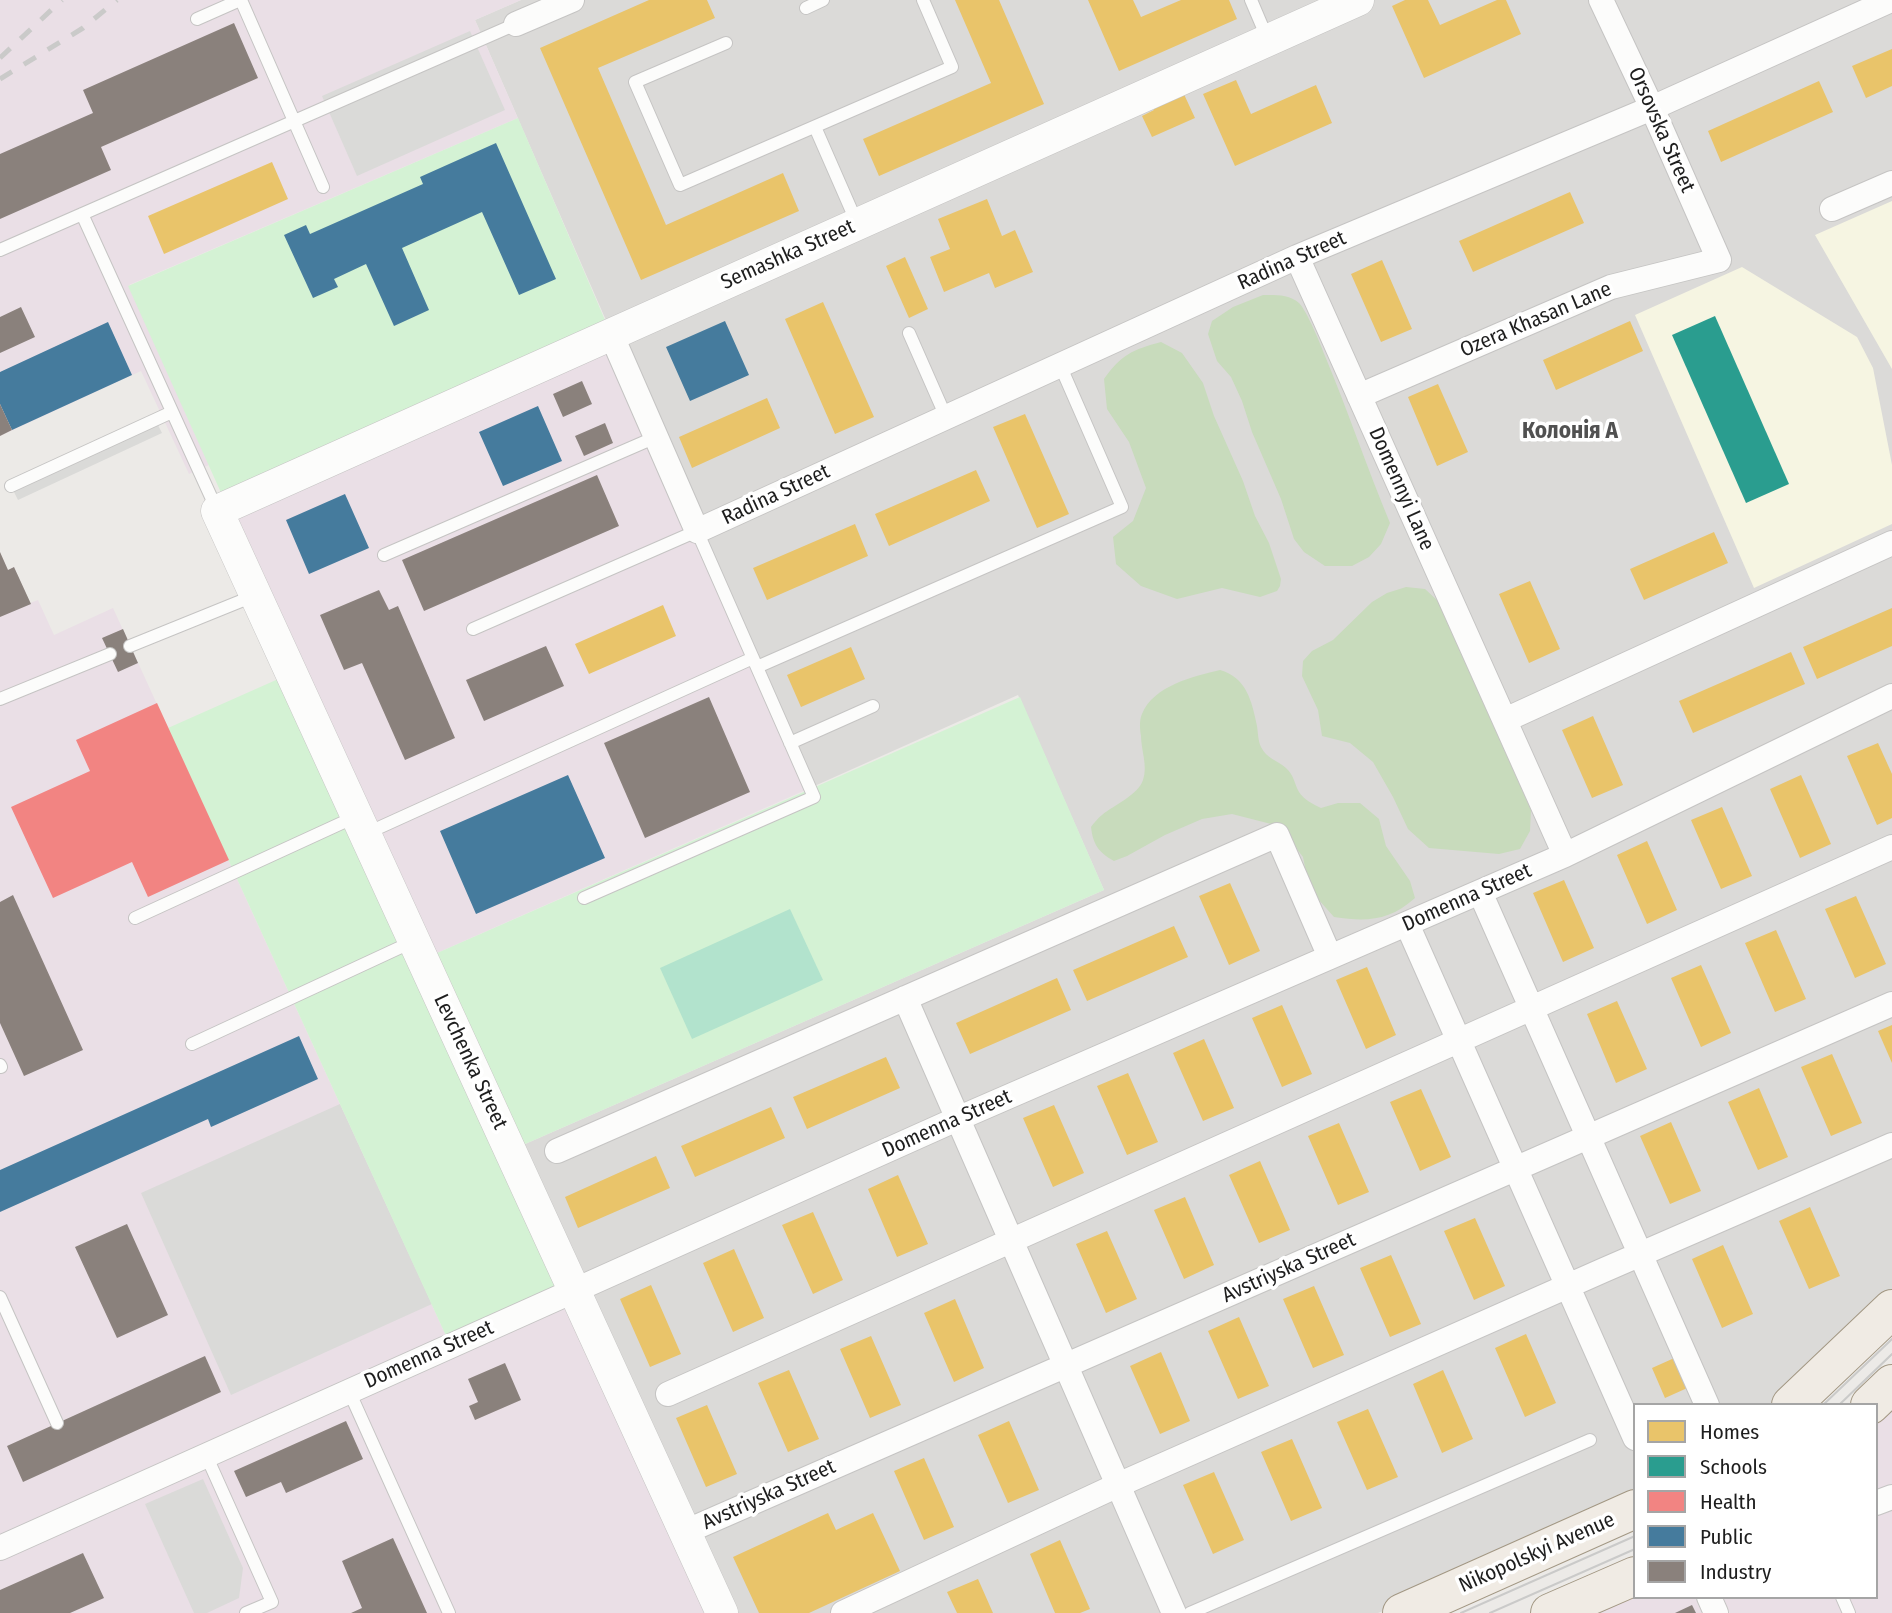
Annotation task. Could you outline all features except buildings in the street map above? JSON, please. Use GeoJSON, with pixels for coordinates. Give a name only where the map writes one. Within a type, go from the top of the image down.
{"type":"FeatureCollection","features":[{"type":"Feature","properties":{"kind":"main road"},"geometry":{"type":"LineString","coordinates":[[1793,1403],[1892,1309]]}},
{"type":"Feature","properties":{"kind":"main road"},"geometry":{"type":"LineString","coordinates":[[1872,1403],[1892,1384]]}},
{"type":"Feature","properties":{"kind":"main road","name":"Nikopolskyi Avenue"},"geometry":{"type":"LineString","coordinates":[[1402,1613],[1633,1511]]}},
{"type":"Feature","properties":{"kind":"main road"},"geometry":{"type":"LineString","coordinates":[[1573,1608],[1633,1577]]}},
{"type":"Feature","properties":{"kind":"street","name":"Semashka Street"},"geometry":{"type":"LineString","coordinates":[[217,511],[1358,0]]}},
{"type":"Feature","properties":{"kind":"street","name":"Orsovska Street"},"geometry":{"type":"LineString","coordinates":[[1601,0],[1719,260]]}},
{"type":"Feature","properties":{"kind":"street","name":"Radina Street"},"geometry":{"type":"LineString","coordinates":[[697,531],[1297,257],[1652,108],[1891,0]]}},
{"type":"Feature","properties":{"kind":"street"},"geometry":{"type":"LineString","coordinates":[[516,24],[568,1]]}},
{"type":"Feature","properties":{"kind":"street"},"geometry":{"type":"LineString","coordinates":[[1832,209],[1892,183]]}},
{"type":"Feature","properties":{"kind":"street","name":"Domennyi Lane"},"geometry":{"type":"LineString","coordinates":[[1297,257],[1565,855]]}},
{"type":"Feature","properties":{"kind":"street","name":"Ozera Khasan Lane"},"geometry":{"type":"LineString","coordinates":[[1359,396],[1611,287],[1719,260]]}},
{"type":"Feature","properties":{"kind":"street"},"geometry":{"type":"LineString","coordinates":[[611,334],[697,531]]}},
{"type":"Feature","properties":{"kind":"street","name":"Levchenka Street"},"geometry":{"type":"LineString","coordinates":[[217,511],[722,1613]]}},
{"type":"Feature","properties":{"kind":"street"},"geometry":{"type":"LineString","coordinates":[[1504,720],[1892,542]]}},
{"type":"Feature","properties":{"kind":"street","name":"Domenna Street"},"geometry":{"type":"LineString","coordinates":[[0,1548],[957,1119],[1565,855],[1892,696]]}},
{"type":"Feature","properties":{"kind":"street"},"geometry":{"type":"LineString","coordinates":[[557,1151],[1277,835],[1331,957]]}},
{"type":"Feature","properties":{"kind":"street"},"geometry":{"type":"LineString","coordinates":[[668,1394],[1892,847]]}},
{"type":"Feature","properties":{"kind":"street"},"geometry":{"type":"LineString","coordinates":[[1480,892],[1706,1403]]}},
{"type":"Feature","properties":{"kind":"street"},"geometry":{"type":"LineString","coordinates":[[1407,924],[1633,1434]]}},
{"type":"Feature","properties":{"kind":"street"},"geometry":{"type":"LineString","coordinates":[[905,998],[1174,1613]]}},
{"type":"Feature","properties":{"kind":"street","name":"Avstriyska Street"},"geometry":{"type":"LineString","coordinates":[[685,1532],[1892,1004]]}},
{"type":"Feature","properties":{"kind":"street"},"geometry":{"type":"LineString","coordinates":[[843,1613],[1118,1485],[1892,1145]]}},
{"type":"Feature","properties":{"kind":"lane"},"geometry":{"type":"LineString","coordinates":[[197,19],[241,0],[323,187]]}},
{"type":"Feature","properties":{"kind":"lane"},"geometry":{"type":"LineString","coordinates":[[806,8],[823,0]]}},
{"type":"Feature","properties":{"kind":"lane"},"geometry":{"type":"LineString","coordinates":[[726,43],[635,82],[680,186],[952,67],[923,0]]}},
{"type":"Feature","properties":{"kind":"lane"},"geometry":{"type":"LineString","coordinates":[[1251,0],[1268,40]]}},
{"type":"Feature","properties":{"kind":"lane"},"geometry":{"type":"LineString","coordinates":[[0,250],[516,24]]}},
{"type":"Feature","properties":{"kind":"lane"},"geometry":{"type":"LineString","coordinates":[[815,127],[858,224]]}},
{"type":"Feature","properties":{"kind":"lane"},"geometry":{"type":"LineString","coordinates":[[82,214],[217,511]]}},
{"type":"Feature","properties":{"kind":"lane"},"geometry":{"type":"LineString","coordinates":[[909,333],[946,417]]}},
{"type":"Feature","properties":{"kind":"lane"},"geometry":{"type":"LineString","coordinates":[[135,918],[755,663],[1122,507],[1060,365]]}},
{"type":"Feature","properties":{"kind":"lane"},"geometry":{"type":"LineString","coordinates":[[11,486],[172,412]]}},
{"type":"Feature","properties":{"kind":"lane"},"geometry":{"type":"LineString","coordinates":[[384,555],[656,437]]}},
{"type":"Feature","properties":{"kind":"lane"},"geometry":{"type":"LineString","coordinates":[[473,629],[697,531],[814,797],[584,898]]}},
{"type":"Feature","properties":{"kind":"lane"},"geometry":{"type":"LineString","coordinates":[[130,646],[256,595]]}},
{"type":"Feature","properties":{"kind":"lane"},"geometry":{"type":"LineString","coordinates":[[0,699],[110,654]]}},
{"type":"Feature","properties":{"kind":"lane"},"geometry":{"type":"LineString","coordinates":[[790,743],[873,706]]}},
{"type":"Feature","properties":{"kind":"lane"},"geometry":{"type":"LineString","coordinates":[[192,1044],[414,941]]}},
{"type":"Feature","properties":{"kind":"lane"},"geometry":{"type":"LineString","coordinates":[[0,1297],[57,1423]]}},
{"type":"Feature","properties":{"kind":"lane"},"geometry":{"type":"LineString","coordinates":[[349,1391],[449,1613]]}},
{"type":"Feature","properties":{"kind":"lane"},"geometry":{"type":"LineString","coordinates":[[1190,1613],[1590,1440]]}},
{"type":"Feature","properties":{"kind":"lane"},"geometry":{"type":"LineString","coordinates":[[206,1455],[272,1602],[246,1613]]}},
{"type":"Feature","properties":{"kind":"shaded area"},"geometry":{"type":"Polygon","coordinates":[[[0,0],[521,0],[475,20],[518,118],[129,285],[209,465],[189,474],[141,371],[0,436],[0,0]]]}},
{"type":"Feature","properties":{"kind":"shaded area"},"geometry":{"type":"Polygon","coordinates":[[[521,0],[1892,0],[1892,1298],[1782,1403],[1633,1403],[1633,1502],[1378,1613],[729,1613],[516,1148],[1104,890],[1018,695],[810,788],[475,20],[521,0]]]}},
{"type":"Feature","properties":{"kind":"shaded area"},"geometry":{"type":"Polygon","coordinates":[[[470,31],[505,110],[357,176],[322,96],[470,31]]]}},
{"type":"Feature","properties":{"kind":"shaded area"},"geometry":{"type":"Polygon","coordinates":[[[1892,201],[1892,369],[1815,235],[1892,201]]]}},
{"type":"Feature","properties":{"kind":"shaded area"},"geometry":{"type":"Polygon","coordinates":[[[1742,267],[1857,337],[1873,368],[1892,465],[1892,524],[1754,588],[1635,315],[1742,267]]]}},
{"type":"Feature","properties":{"kind":"shaded area"},"geometry":{"type":"Polygon","coordinates":[[[611,334],[810,788],[428,957],[223,508],[611,334]]]}},
{"type":"Feature","properties":{"kind":"shaded area"},"geometry":{"type":"Polygon","coordinates":[[[155,419],[162,433],[18,500],[11,486],[155,419]]]}},
{"type":"Feature","properties":{"kind":"shaded area"},"geometry":{"type":"Polygon","coordinates":[[[0,552],[8,570],[14,567],[30,603],[38,600],[54,635],[113,608],[447,1338],[0,1538],[0,552]]]}},
{"type":"Feature","properties":{"kind":"shaded area"},"geometry":{"type":"Polygon","coordinates":[[[340,1104],[432,1304],[231,1395],[141,1193],[340,1104]]]}},
{"type":"Feature","properties":{"kind":"shaded area"},"geometry":{"type":"Polygon","coordinates":[[[570,1300],[714,1613],[0,1613],[0,1557],[570,1300]]]}},
{"type":"Feature","properties":{"kind":"shaded area"},"geometry":{"type":"Polygon","coordinates":[[[1892,1399],[1892,1488],[1878,1493],[1878,1412],[1892,1399]]]}},
{"type":"Feature","properties":{"kind":"shaded area"},"geometry":{"type":"Polygon","coordinates":[[[203,1479],[243,1568],[239,1598],[207,1613],[194,1613],[145,1504],[203,1479]]]}},
{"type":"Feature","properties":{"kind":"shaded area"},"geometry":{"type":"Polygon","coordinates":[[[1892,1508],[1892,1613],[1730,1613],[1724,1599],[1878,1599],[1878,1513],[1892,1508]]]}},
{"type":"Feature","properties":{"kind":"shaded area"},"geometry":{"type":"Polygon","coordinates":[[[1633,1587],[1633,1599],[1696,1599],[1702,1613],[1575,1613],[1633,1587]]]}},
{"type":"Feature","properties":{"kind":"green space"},"geometry":{"type":"Polygon","coordinates":[[[518,118],[611,334],[227,506],[128,286],[518,118]]]}},
{"type":"Feature","properties":{"kind":"green space"},"geometry":{"type":"Polygon","coordinates":[[[1263,295],[1291,298],[1299,303],[1306,313],[1390,523],[1381,544],[1369,557],[1352,566],[1325,566],[1304,552],[1294,539],[1242,401],[1231,377],[1217,361],[1208,334],[1212,321],[1233,307],[1263,295]]]}},
{"type":"Feature","properties":{"kind":"green space"},"geometry":{"type":"Polygon","coordinates":[[[1161,342],[1182,353],[1203,383],[1255,516],[1269,543],[1281,579],[1277,591],[1260,597],[1222,588],[1177,599],[1141,586],[1116,564],[1113,537],[1133,521],[1146,488],[1129,442],[1107,409],[1104,379],[1128,354],[1161,342]]]}},
{"type":"Feature","properties":{"kind":"green space"},"geometry":{"type":"Polygon","coordinates":[[[1406,587],[1425,589],[1438,601],[1531,810],[1530,831],[1520,849],[1499,854],[1429,848],[1408,829],[1373,762],[1350,743],[1322,736],[1318,710],[1302,676],[1303,661],[1312,651],[1333,640],[1372,602],[1387,593],[1406,587]]]}},
{"type":"Feature","properties":{"kind":"green space"},"geometry":{"type":"Polygon","coordinates":[[[1220,670],[1229,673],[1242,684],[1253,708],[1263,751],[1289,771],[1303,797],[1321,808],[1338,803],[1360,803],[1379,819],[1386,846],[1410,881],[1415,898],[1396,911],[1377,918],[1334,917],[1318,899],[1306,872],[1303,857],[1289,839],[1275,825],[1232,814],[1202,819],[1114,861],[1100,851],[1091,827],[1101,816],[1136,790],[1143,780],[1145,764],[1140,722],[1147,704],[1175,684],[1220,670]]]}},
{"type":"Feature","properties":{"kind":"green space"},"geometry":{"type":"Polygon","coordinates":[[[285,676],[564,1285],[447,1338],[168,728],[285,676]]]}},
{"type":"Feature","properties":{"kind":"green space"},"geometry":{"type":"Polygon","coordinates":[[[1020,697],[1104,890],[516,1148],[428,957],[1020,697]]]}},
{"type":"Feature","properties":{"kind":"green space"},"geometry":{"type":"Polygon","coordinates":[[[790,909],[823,980],[692,1039],[660,968],[790,909]]]}},
{"type":"Feature","properties":{"kind":"tram line"},"geometry":{"type":"LineString","coordinates":[[1825,1403],[1892,1339]]}},
{"type":"Feature","properties":{"kind":"tram line"},"geometry":{"type":"LineString","coordinates":[[1841,1403],[1892,1354]]}},
{"type":"Feature","properties":{"kind":"tram line"},"geometry":{"type":"LineString","coordinates":[[1461,1613],[1633,1537]]}},
{"type":"Feature","properties":{"kind":"tram line"},"geometry":{"type":"LineString","coordinates":[[1490,1613],[1633,1550]]}},
{"type":"Feature","properties":{"kind":"railway"},"geometry":{"type":"LineString","coordinates":[[0,58],[62,0]]}},
{"type":"Feature","properties":{"kind":"railway"},"geometry":{"type":"LineString","coordinates":[[0,79],[83,28],[117,0]]}},
{"type":"Feature","properties":{"kind":"district","name":"Колонія А"},"geometry":{"type":"Point","coordinates":[1570,432]}}]}
